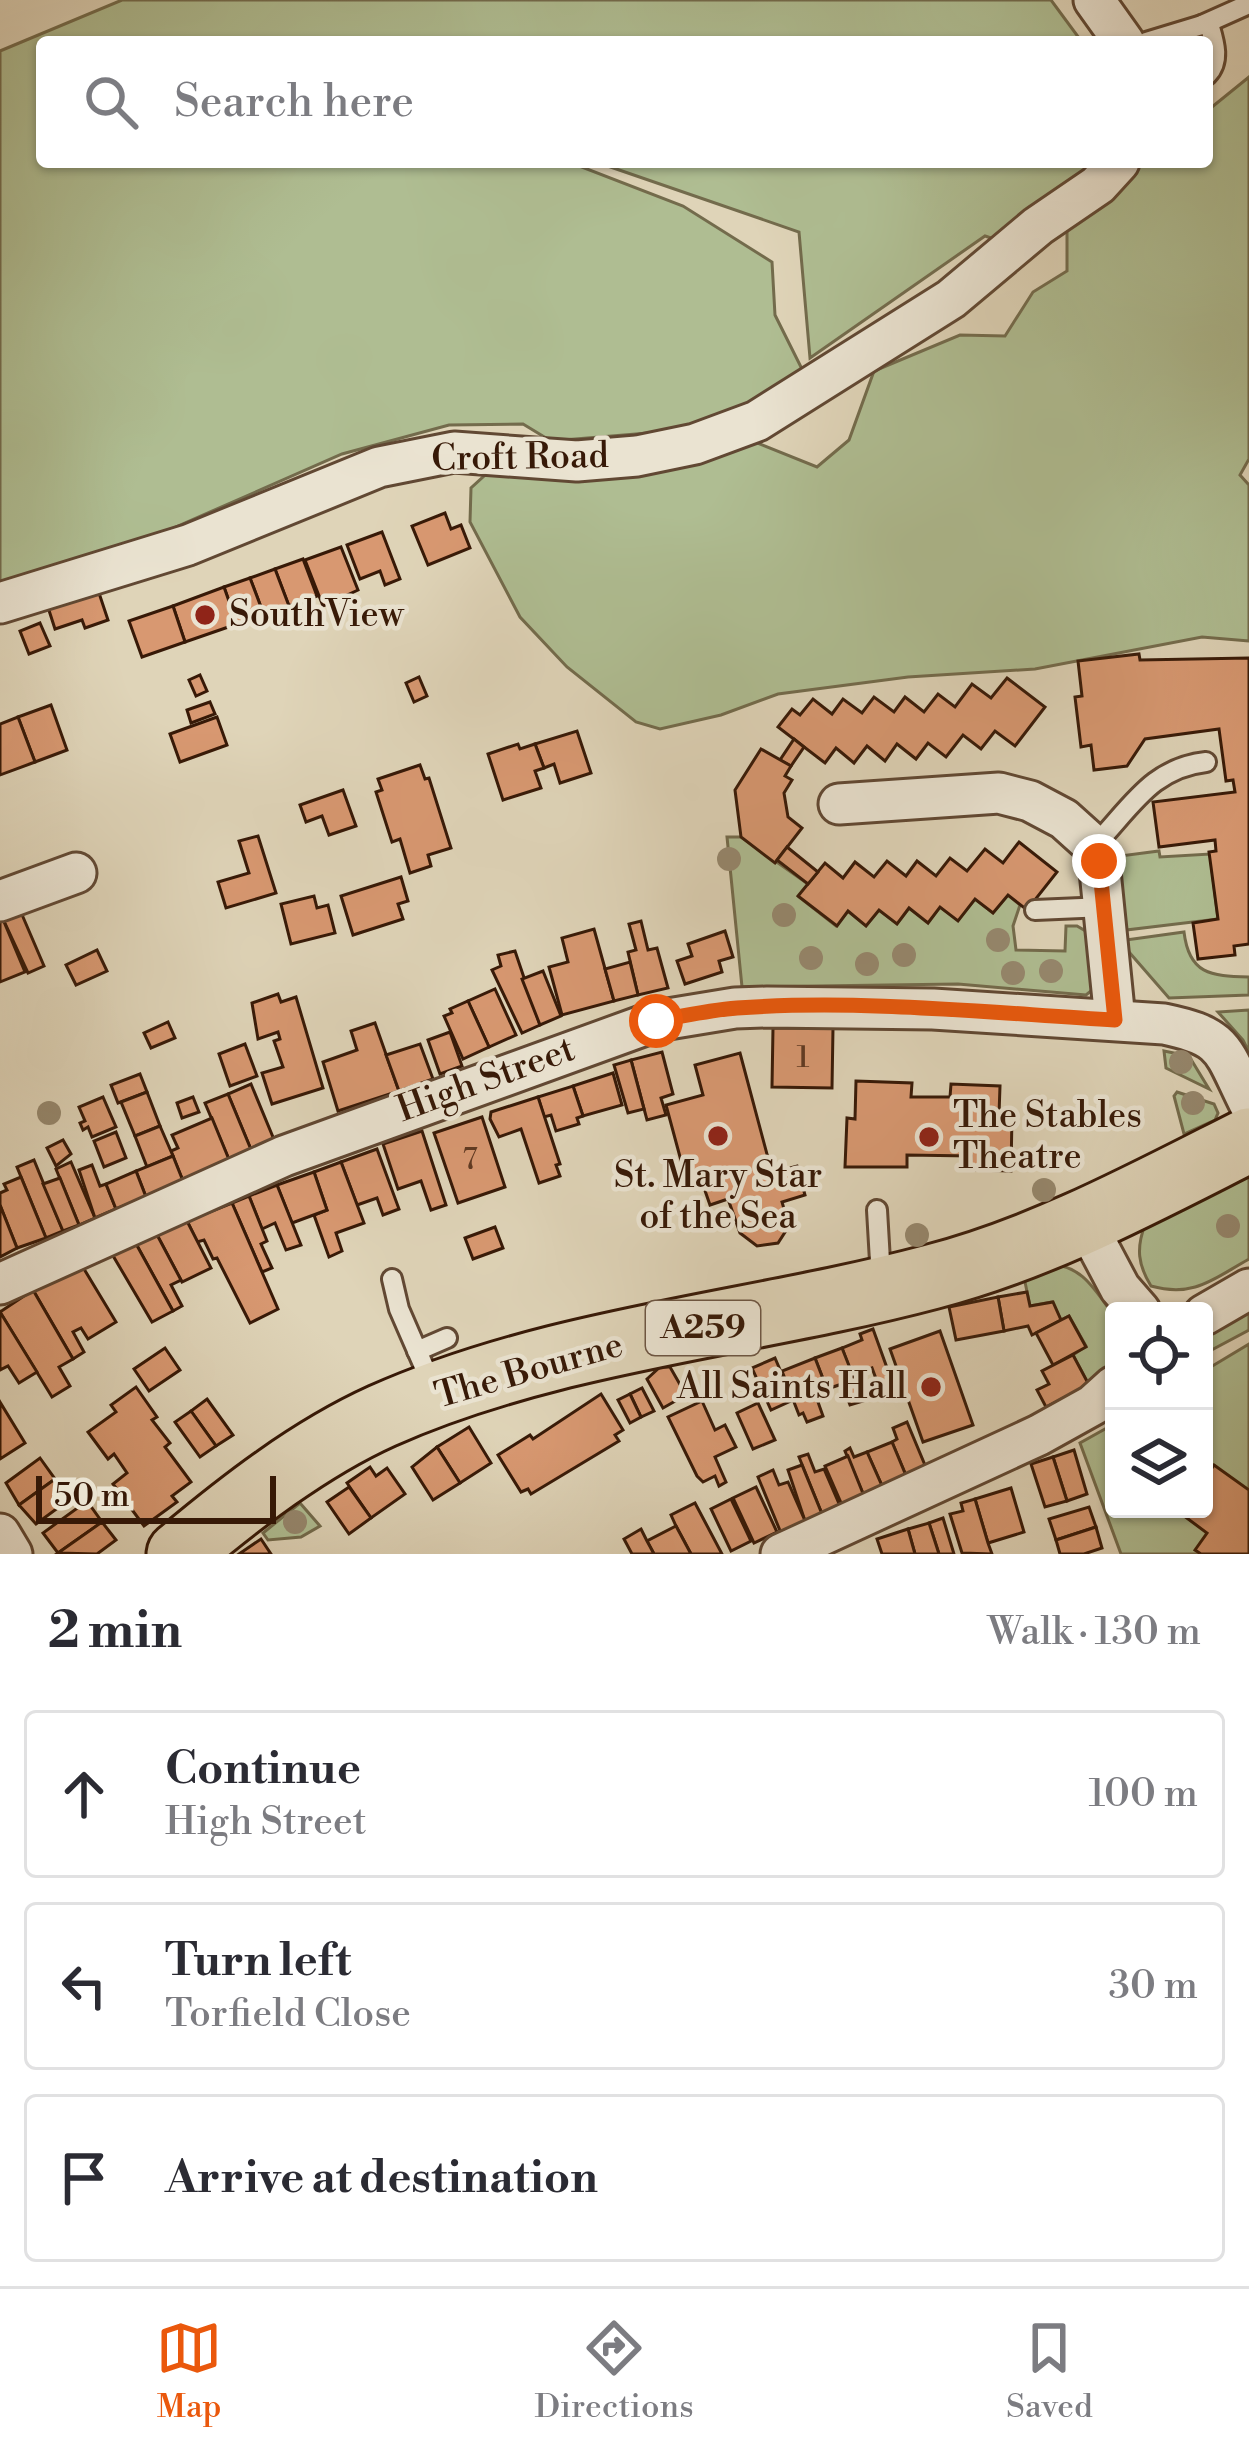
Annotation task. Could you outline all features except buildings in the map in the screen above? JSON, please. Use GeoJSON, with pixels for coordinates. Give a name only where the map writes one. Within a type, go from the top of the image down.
{"type":"FeatureCollection","features":[{"type":"Feature","properties":{"kind":"highway","name":"The Bourne"},"geometry":{"type":"LineString","coordinates":[[179,1554],[322,1448],[382,1416],[434,1361],[584,1351],[881,1289],[990,1258],[1085,1222],[1249,1140]]}},
{"type":"Feature","properties":{"kind":"street"},"geometry":{"type":"LineString","coordinates":[[1094,0],[1120,36]]}},
{"type":"Feature","properties":{"kind":"street","name":"Croft Road"},"geometry":{"type":"LineString","coordinates":[[0,603],[188,544],[379,467],[454,452],[578,460],[637,456],[695,444],[757,422],[950,298],[1038,226],[1098,185],[1114,168]]}},
{"type":"Feature","properties":{"kind":"street"},"geometry":{"type":"LineString","coordinates":[[839,804],[1000,793],[1030,800],[1064,819],[1094,846],[1105,907],[1115,1020]]}},
{"type":"Feature","properties":{"kind":"street"},"geometry":{"type":"LineString","coordinates":[[0,902],[76,873]]}},
{"type":"Feature","properties":{"kind":"street","name":"High Street"},"geometry":{"type":"LineString","coordinates":[[0,1284],[284,1156],[656,1021],[734,1008],[934,1009],[1164,1024],[1219,1043],[1249,1103]]}},
{"type":"Feature","properties":{"kind":"street"},"geometry":{"type":"LineString","coordinates":[[1085,1222],[1132,1302]]}},
{"type":"Feature","properties":{"kind":"street"},"geometry":{"type":"LineString","coordinates":[[1213,1310],[1249,1289]]}},
{"type":"Feature","properties":{"kind":"street"},"geometry":{"type":"LineString","coordinates":[[781,1554],[857,1538],[1105,1394]]}},
{"type":"Feature","properties":{"kind":"lane"},"geometry":{"type":"LineString","coordinates":[[1202,26],[1249,4]]}},
{"type":"Feature","properties":{"kind":"lane"},"geometry":{"type":"LineString","coordinates":[[1167,36],[1209,24],[1212,36]]}},
{"type":"Feature","properties":{"kind":"lane"},"geometry":{"type":"LineString","coordinates":[[1094,846],[1171,768],[1206,761]]}},
{"type":"Feature","properties":{"kind":"lane"},"geometry":{"type":"LineString","coordinates":[[1035,910],[1105,907]]}},
{"type":"Feature","properties":{"kind":"lane"},"geometry":{"type":"LineString","coordinates":[[877,1210],[881,1289]]}},
{"type":"Feature","properties":{"kind":"lane"},"geometry":{"type":"LineString","coordinates":[[392,1279],[399,1309],[434,1361]]}},
{"type":"Feature","properties":{"kind":"green space"},"geometry":{"type":"Polygon","coordinates":[[[122,0],[1051,0],[1078,36],[36,36],[36,168],[585,168],[683,206],[772,262],[775,315],[805,375],[733,426],[551,441],[523,424],[449,425],[342,454],[128,548],[0,590],[0,51],[122,0]]]}},
{"type":"Feature","properties":{"kind":"green space"},"geometry":{"type":"Polygon","coordinates":[[[1249,77],[1249,459],[1240,475],[1249,485],[1249,641],[1202,637],[1035,669],[908,677],[778,694],[721,715],[660,729],[636,722],[567,667],[520,617],[470,522],[471,488],[494,467],[755,442],[817,467],[849,440],[874,371],[960,335],[1005,336],[1033,292],[1067,271],[1067,224],[1127,168],[1213,168],[1213,106],[1249,77]]]}},
{"type":"Feature","properties":{"kind":"green space"},"geometry":{"type":"Polygon","coordinates":[[[613,168],[1103,168],[1006,243],[985,236],[810,358],[799,232],[613,168]]]}},
{"type":"Feature","properties":{"kind":"green space"},"geometry":{"type":"Polygon","coordinates":[[[727,837],[741,837],[808,884],[799,897],[836,926],[848,911],[866,926],[879,910],[897,924],[909,908],[928,922],[940,907],[958,920],[975,899],[993,913],[1008,895],[1020,905],[1013,926],[1016,950],[1065,951],[1066,926],[1089,933],[1096,987],[1086,995],[958,984],[742,987],[727,837]]]}},
{"type":"Feature","properties":{"kind":"green space"},"geometry":{"type":"Polygon","coordinates":[[[1159,851],[1160,857],[1210,854],[1218,919],[1126,930],[1117,871],[1120,856],[1159,851]]]}},
{"type":"Feature","properties":{"kind":"green space"},"geometry":{"type":"Polygon","coordinates":[[[1184,932],[1196,964],[1213,973],[1249,977],[1249,995],[1169,998],[1129,952],[1126,940],[1184,932]]]}},
{"type":"Feature","properties":{"kind":"green space"},"geometry":{"type":"Polygon","coordinates":[[[1249,1010],[1249,1052],[1218,1012],[1249,1010]]]}},
{"type":"Feature","properties":{"kind":"green space"},"geometry":{"type":"Polygon","coordinates":[[[1164,1051],[1189,1056],[1209,1089],[1166,1068],[1164,1051]]]}},
{"type":"Feature","properties":{"kind":"green space"},"geometry":{"type":"Polygon","coordinates":[[[1177,1092],[1214,1104],[1215,1120],[1184,1134],[1174,1096],[1177,1092]]]}},
{"type":"Feature","properties":{"kind":"green space"},"geometry":{"type":"Polygon","coordinates":[[[1249,1174],[1249,1259],[1191,1288],[1151,1286],[1140,1256],[1145,1225],[1249,1174]]]}},
{"type":"Feature","properties":{"kind":"green space"},"geometry":{"type":"Polygon","coordinates":[[[1032,1267],[1070,1268],[1105,1303],[1105,1375],[1089,1385],[1073,1355],[1086,1346],[1069,1316],[1061,1320],[1052,1302],[1030,1306],[1025,1282],[1032,1267]]]}},
{"type":"Feature","properties":{"kind":"green space"},"geometry":{"type":"Polygon","coordinates":[[[1249,1308],[1249,1330],[1213,1349],[1213,1321],[1249,1308]]]}},
{"type":"Feature","properties":{"kind":"green space"},"geometry":{"type":"Polygon","coordinates":[[[1249,1344],[1249,1554],[1121,1554],[1108,1518],[1213,1518],[1213,1366],[1249,1344]]]}},
{"type":"Feature","properties":{"kind":"green space"},"geometry":{"type":"Polygon","coordinates":[[[1105,1429],[1105,1511],[1080,1443],[1105,1429]]]}},
{"type":"Feature","properties":{"kind":"green space"},"geometry":{"type":"Polygon","coordinates":[[[300,1503],[320,1526],[301,1537],[268,1540],[263,1533],[300,1503]]]}},
{"type":"Feature","properties":{"kind":"place","name":"SouthView"},"geometry":{"type":"Point","coordinates":[205,615]}},
{"type":"Feature","properties":{"kind":"place","name":"St. Mary Star of the Sea"},"geometry":{"type":"Point","coordinates":[718,1136]}},
{"type":"Feature","properties":{"kind":"place","name":"The Stables Theatre"},"geometry":{"type":"Point","coordinates":[929,1137]}},
{"type":"Feature","properties":{"kind":"place","name":"All Saints Hall"},"geometry":{"type":"Point","coordinates":[931,1387]}},
{"type":"Feature","properties":{"kind":"route"},"geometry":{"type":"LineString","coordinates":[[656,1021],[767,1007],[934,1009],[1115,1020],[1099,861]]}}]}
